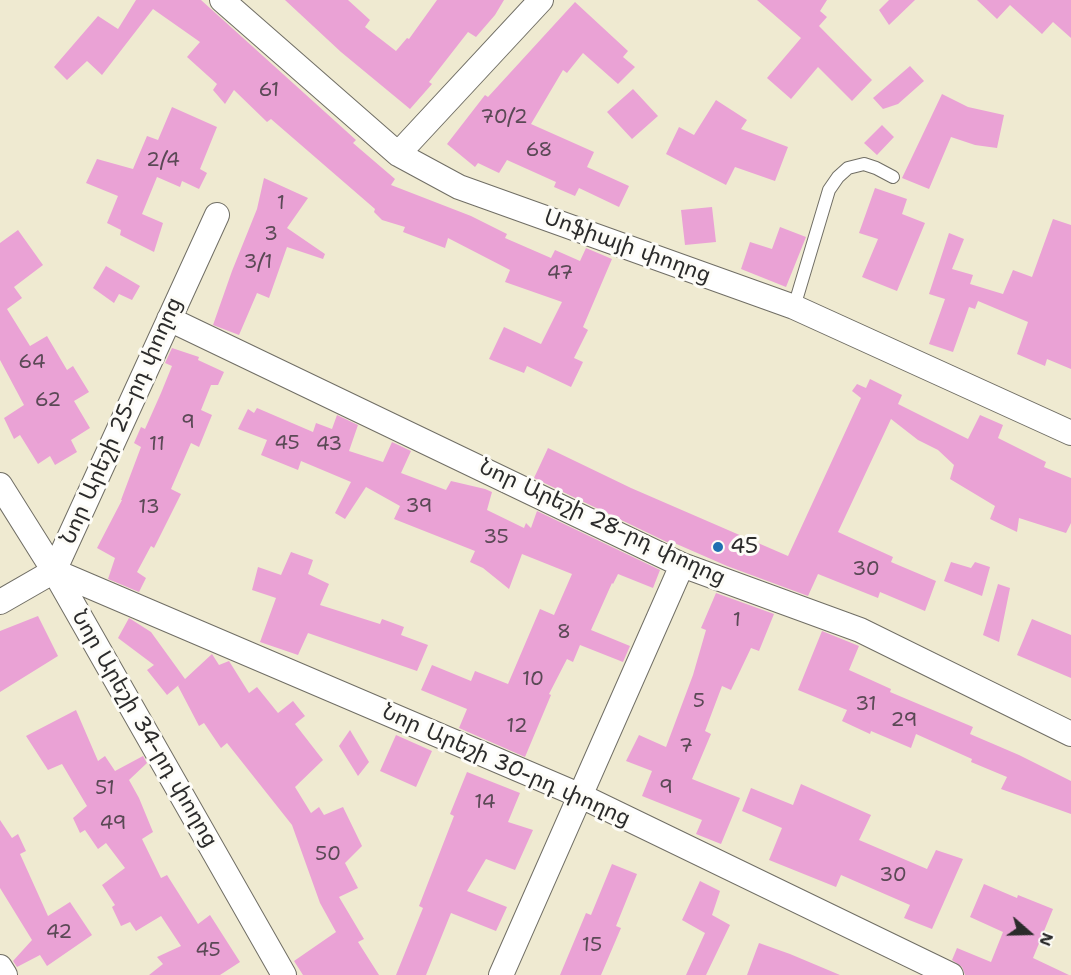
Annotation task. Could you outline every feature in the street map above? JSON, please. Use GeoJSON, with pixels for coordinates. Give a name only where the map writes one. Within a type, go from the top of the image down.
{"type":"FeatureCollection","features":[{"type":"Feature","properties":{"kind":"street","name":"Սոֆիայի փողոց"},"geometry":{"type":"LineString","coordinates":[[222,0],[398,154],[459,187],[794,307],[1071,433]]}},
{"type":"Feature","properties":{"kind":"street"},"geometry":{"type":"LineString","coordinates":[[398,154],[541,0]]}},
{"type":"Feature","properties":{"kind":"street","name":"Նոր Արեշի 25-րդ փողոց"},"geometry":{"type":"LineString","coordinates":[[0,602],[54,571],[217,215]]}},
{"type":"Feature","properties":{"kind":"street","name":"Նոր Արեշի 28-րդ փողոց"},"geometry":{"type":"LineString","coordinates":[[169,319],[682,564],[860,630],[1071,734]]}},
{"type":"Feature","properties":{"kind":"street","name":"Նոր Արեշի 34-րդ փողոց"},"geometry":{"type":"LineString","coordinates":[[0,485],[54,571],[284,975]]}},
{"type":"Feature","properties":{"kind":"street"},"geometry":{"type":"LineString","coordinates":[[501,975],[682,564]]}},
{"type":"Feature","properties":{"kind":"street","name":"Նոր Արեշի 30-րդ փողոց"},"geometry":{"type":"LineString","coordinates":[[54,571],[581,796],[951,975]]}},
{"type":"Feature","properties":{"kind":"street"},"geometry":{"type":"LineString","coordinates":[[0,967],[5,975]]}},
{"type":"Feature","properties":{"kind":"lane"},"geometry":{"type":"LineString","coordinates":[[794,307],[830,190],[838,177],[857,164],[876,168],[893,177]]}},
{"type":"Feature","properties":{"kind":"building"},"geometry":{"type":"Polygon","coordinates":[[[136,0],[201,0],[356,140],[353,143],[395,179],[391,185],[471,216],[507,234],[505,238],[551,258],[555,250],[580,261],[586,248],[612,259],[583,327],[588,330],[574,358],[583,362],[571,387],[527,366],[524,373],[489,359],[504,327],[541,344],[562,302],[505,282],[510,270],[448,238],[445,248],[403,232],[405,227],[382,220],[374,212],[375,209],[271,119],[267,122],[234,90],[225,104],[213,90],[217,84],[187,57],[200,42],[153,9],[102,75],[87,61],[67,80],[54,67],[98,16],[118,29],[136,0]]]}},
{"type":"Feature","properties":{"kind":"building"},"geometry":{"type":"Polygon","coordinates":[[[285,0],[348,0],[370,20],[365,27],[396,51],[407,38],[409,39],[437,0],[504,0],[495,15],[476,37],[468,32],[429,82],[432,84],[410,109],[341,52],[285,0]]]}},
{"type":"Feature","properties":{"kind":"building"},"geometry":{"type":"Polygon","coordinates":[[[757,0],[827,0],[820,11],[827,17],[819,26],[872,80],[852,101],[818,67],[791,99],[767,78],[801,38],[757,0]]]}},
{"type":"Feature","properties":{"kind":"building"},"geometry":{"type":"Polygon","coordinates":[[[889,0],[915,0],[889,25],[879,10],[889,0]]]}},
{"type":"Feature","properties":{"kind":"building"},"geometry":{"type":"Polygon","coordinates":[[[977,0],[1071,0],[1071,38],[1053,22],[1042,34],[1010,5],[997,19],[977,0]]]}},
{"type":"Feature","properties":{"kind":"building"},"geometry":{"type":"Polygon","coordinates":[[[575,2],[628,51],[623,57],[635,67],[618,84],[583,53],[567,73],[563,70],[531,124],[594,152],[587,167],[629,186],[619,207],[579,188],[575,196],[554,187],[556,182],[507,160],[499,173],[478,163],[475,167],[447,144],[485,95],[488,97],[575,2]]]}},
{"type":"Feature","properties":{"kind":"building"},"geometry":{"type":"Polygon","coordinates":[[[910,66],[924,81],[898,104],[883,109],[873,98],[910,66]]]}},
{"type":"Feature","properties":{"kind":"building"},"geometry":{"type":"Polygon","coordinates":[[[633,89],[658,116],[632,139],[607,112],[633,89]]]}},
{"type":"Feature","properties":{"kind":"building"},"geometry":{"type":"Polygon","coordinates":[[[942,94],[968,107],[1004,115],[997,148],[975,145],[951,137],[929,189],[902,178],[942,94]]]}},
{"type":"Feature","properties":{"kind":"building"},"geometry":{"type":"Polygon","coordinates":[[[716,100],[747,120],[741,129],[788,147],[775,181],[735,167],[726,185],[666,154],[679,127],[694,135],[716,100]]]}},
{"type":"Feature","properties":{"kind":"building"},"geometry":{"type":"Polygon","coordinates":[[[172,107],[217,127],[200,169],[207,173],[199,189],[182,181],[180,187],[157,177],[142,214],[163,223],[154,252],[120,235],[121,230],[107,223],[118,196],[86,183],[97,159],[133,169],[147,136],[158,140],[172,107]]]}},
{"type":"Feature","properties":{"kind":"building"},"geometry":{"type":"Polygon","coordinates":[[[882,125],[894,137],[877,155],[864,143],[882,125]]]}},
{"type":"Feature","properties":{"kind":"building"},"geometry":{"type":"Polygon","coordinates":[[[264,178],[308,198],[287,228],[325,254],[323,259],[287,247],[269,298],[257,293],[239,335],[213,325],[257,209],[264,178]]]}},
{"type":"Feature","properties":{"kind":"building"},"geometry":{"type":"Polygon","coordinates":[[[875,188],[907,199],[902,214],[925,223],[897,291],[862,277],[878,239],[859,233],[875,188]]]}},
{"type":"Feature","properties":{"kind":"building"},"geometry":{"type":"Polygon","coordinates":[[[712,207],[716,242],[685,245],[681,210],[712,207]]]}},
{"type":"Feature","properties":{"kind":"building"},"geometry":{"type":"Polygon","coordinates":[[[1053,219],[1071,225],[1071,369],[1047,359],[1045,366],[1017,354],[1028,322],[978,301],[975,309],[969,307],[953,352],[929,344],[945,299],[929,294],[949,233],[964,239],[952,269],[973,275],[970,284],[1003,294],[1013,270],[1032,277],[1053,219]]]}},
{"type":"Feature","properties":{"kind":"building"},"geometry":{"type":"Polygon","coordinates":[[[780,227],[806,237],[786,287],[741,269],[750,242],[772,249],[780,227]]]}},
{"type":"Feature","properties":{"kind":"building"},"geometry":{"type":"Polygon","coordinates":[[[18,230],[43,265],[14,287],[22,298],[7,309],[30,346],[47,336],[67,370],[73,366],[89,392],[74,401],[90,428],[71,440],[77,452],[55,465],[50,456],[38,464],[20,435],[14,439],[4,418],[24,405],[0,360],[0,243],[18,230]]]}},
{"type":"Feature","properties":{"kind":"building"},"geometry":{"type":"Polygon","coordinates":[[[106,266],[140,286],[132,300],[119,294],[114,303],[93,288],[106,266]]]}},
{"type":"Feature","properties":{"kind":"building"},"geometry":{"type":"Polygon","coordinates":[[[172,348],[199,357],[198,360],[224,372],[218,385],[211,385],[201,410],[212,415],[199,447],[191,443],[171,489],[181,494],[154,548],[151,546],[137,572],[146,578],[139,592],[108,579],[115,558],[97,548],[122,500],[141,447],[134,443],[141,427],[145,429],[172,366],[165,363],[172,348]]]}},
{"type":"Feature","properties":{"kind":"building"},"geometry":{"type":"Polygon","coordinates":[[[870,379],[902,395],[898,404],[968,439],[980,415],[1003,425],[998,438],[1046,462],[1044,467],[1071,478],[1071,523],[1066,533],[1019,518],[1017,532],[990,519],[995,506],[950,479],[954,465],[938,450],[918,440],[891,419],[838,532],[893,557],[891,562],[936,581],[925,611],[880,592],[878,598],[818,574],[808,596],[727,566],[672,542],[671,544],[534,478],[548,448],[631,488],[788,556],[861,398],[852,391],[857,384],[866,388],[870,379]]]}},
{"type":"Feature","properties":{"kind":"building"},"geometry":{"type":"Polygon","coordinates":[[[257,408],[313,432],[316,423],[332,429],[337,415],[358,425],[349,451],[383,462],[392,442],[411,451],[401,473],[446,490],[451,481],[485,489],[492,492],[487,510],[524,528],[526,523],[531,528],[537,511],[660,570],[653,588],[618,574],[591,630],[630,646],[623,662],[580,645],[573,662],[567,659],[549,694],[551,695],[525,757],[459,728],[467,709],[421,690],[432,665],[471,681],[475,671],[508,684],[540,609],[554,615],[572,574],[522,554],[509,589],[483,568],[470,562],[475,551],[394,519],[400,506],[366,487],[345,519],[335,513],[351,482],[301,461],[298,470],[261,455],[267,440],[238,429],[248,409],[254,413],[257,408]]]}},
{"type":"Feature","properties":{"kind":"building"},"geometry":{"type":"Polygon","coordinates":[[[291,552],[313,560],[308,574],[329,584],[320,605],[380,624],[382,619],[404,627],[401,635],[428,645],[417,671],[308,633],[298,655],[260,642],[276,598],[252,590],[258,567],[281,575],[291,552]]]}},
{"type":"Feature","properties":{"kind":"building"},"geometry":{"type":"Polygon","coordinates":[[[951,562],[971,568],[975,562],[990,567],[982,596],[944,581],[951,562]]]}},
{"type":"Feature","properties":{"kind":"building"},"geometry":{"type":"Polygon","coordinates":[[[998,584],[1010,588],[999,642],[983,635],[998,584]]]}},
{"type":"Feature","properties":{"kind":"building"},"geometry":{"type":"Polygon","coordinates":[[[716,593],[774,614],[759,651],[751,648],[731,690],[722,686],[705,731],[711,734],[692,779],[740,798],[721,844],[696,834],[702,820],[642,796],[652,771],[626,761],[639,735],[666,747],[693,675],[706,630],[701,628],[716,593]]]}},
{"type":"Feature","properties":{"kind":"building"},"geometry":{"type":"Polygon","coordinates":[[[38,616],[58,656],[0,692],[0,631],[38,616]]]}},
{"type":"Feature","properties":{"kind":"building"},"geometry":{"type":"Polygon","coordinates":[[[129,618],[151,632],[185,679],[212,654],[219,665],[229,661],[249,693],[257,687],[278,713],[293,701],[305,716],[295,724],[323,760],[295,787],[311,813],[319,807],[324,815],[343,807],[362,846],[345,863],[358,888],[339,897],[364,939],[358,942],[379,975],[303,975],[294,961],[336,932],[320,903],[292,825],[227,743],[221,748],[204,723],[199,726],[178,686],[180,684],[167,695],[147,670],[154,665],[118,638],[129,618]]]}},
{"type":"Feature","properties":{"kind":"building"},"geometry":{"type":"Polygon","coordinates":[[[1032,619],[1071,635],[1071,678],[1017,655],[1032,619]]]}},
{"type":"Feature","properties":{"kind":"building"},"geometry":{"type":"Polygon","coordinates":[[[822,631],[859,646],[849,670],[891,689],[890,692],[973,727],[970,734],[1071,781],[1071,814],[1001,789],[1007,777],[971,762],[972,759],[916,734],[911,748],[871,731],[870,734],[842,721],[847,710],[798,690],[822,631]]]}},
{"type":"Feature","properties":{"kind":"building"},"geometry":{"type":"Polygon","coordinates":[[[76,710],[98,761],[105,756],[115,771],[143,756],[147,763],[129,780],[153,832],[142,839],[161,878],[167,875],[198,924],[210,915],[240,962],[220,975],[149,975],[163,964],[157,957],[181,946],[161,916],[136,931],[130,922],[121,926],[112,907],[115,905],[102,885],[125,868],[106,843],[98,849],[85,830],[80,833],[73,818],[87,806],[62,764],[48,770],[26,736],[76,710]]]}},
{"type":"Feature","properties":{"kind":"building"},"geometry":{"type":"Polygon","coordinates":[[[350,730],[369,762],[358,776],[339,746],[350,730]]]}},
{"type":"Feature","properties":{"kind":"building"},"geometry":{"type":"Polygon","coordinates":[[[396,735],[432,751],[416,787],[380,771],[396,735]]]}},
{"type":"Feature","properties":{"kind":"building"},"geometry":{"type":"Polygon","coordinates":[[[467,772],[520,793],[508,822],[533,830],[515,870],[486,859],[467,891],[507,907],[496,931],[451,913],[426,975],[396,975],[423,908],[419,906],[454,816],[450,814],[467,772]]]}},
{"type":"Feature","properties":{"kind":"building"},"geometry":{"type":"Polygon","coordinates":[[[801,784],[871,815],[859,840],[927,869],[936,850],[963,859],[932,929],[904,918],[910,905],[841,875],[836,887],[769,860],[782,828],[742,811],[751,788],[793,805],[801,784]]]}},
{"type":"Feature","properties":{"kind":"building"},"geometry":{"type":"Polygon","coordinates":[[[0,820],[12,838],[18,834],[26,851],[20,854],[48,916],[70,902],[92,935],[47,966],[40,955],[17,967],[13,961],[32,940],[0,888],[0,820]]]}},
{"type":"Feature","properties":{"kind":"building"},"geometry":{"type":"Polygon","coordinates":[[[612,864],[637,874],[616,926],[621,928],[601,975],[560,975],[586,913],[591,915],[612,864]]]}},
{"type":"Feature","properties":{"kind":"building"},"geometry":{"type":"Polygon","coordinates":[[[700,881],[720,891],[712,915],[730,925],[706,975],[686,975],[705,933],[682,920],[700,881]]]}},
{"type":"Feature","properties":{"kind":"building"},"geometry":{"type":"Polygon","coordinates":[[[984,884],[1017,898],[1018,895],[1053,909],[1033,958],[1069,975],[965,975],[962,967],[952,960],[957,948],[991,962],[1003,932],[970,917],[984,884]]]}},
{"type":"Feature","properties":{"kind":"building"},"geometry":{"type":"Polygon","coordinates":[[[759,943],[790,954],[840,975],[747,975],[759,943]]]}},
{"type":"Feature","properties":{"kind":"place","name":"45"},"geometry":{"type":"Point","coordinates":[718,547]}}]}
